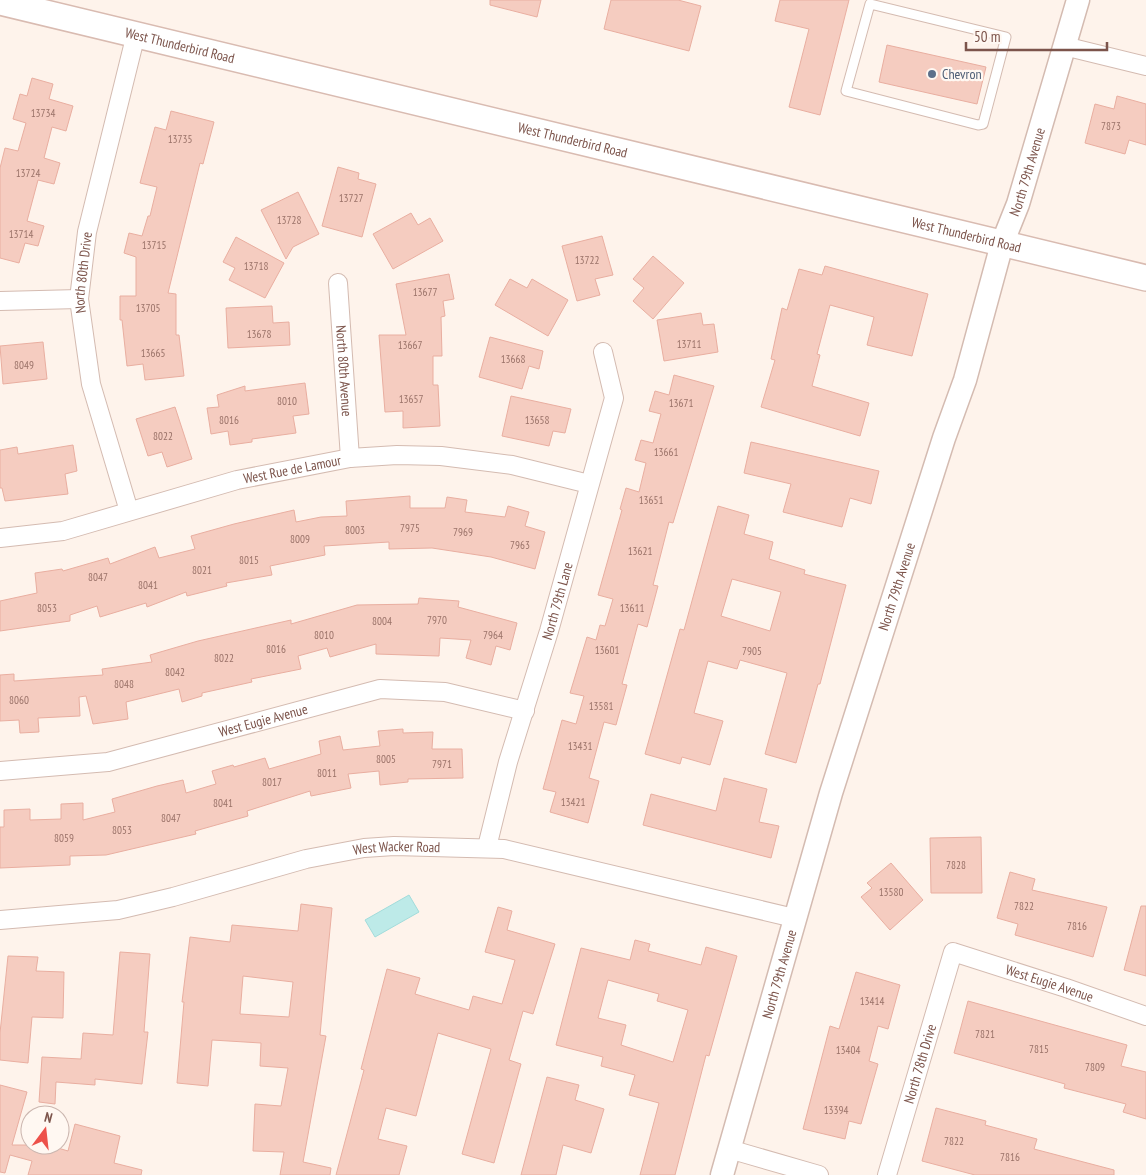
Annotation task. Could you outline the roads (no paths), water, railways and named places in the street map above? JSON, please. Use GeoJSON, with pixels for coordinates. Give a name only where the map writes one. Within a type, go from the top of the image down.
{"type":"FeatureCollection","features":[{"type":"Feature","properties":{"kind":"main road","name":"West Thunderbird Road"},"geometry":{"type":"LineString","coordinates":[[0,2],[1146,278]]}},
{"type":"Feature","properties":{"kind":"street","name":"North 79th Avenue"},"geometry":{"type":"LineString","coordinates":[[722,1175],[831,793],[944,438],[965,380],[1002,244],[1018,204],[1078,0]]}},
{"type":"Feature","properties":{"kind":"street","name":"North 80th Drive"},"geometry":{"type":"LineString","coordinates":[[129,511],[91,384],[79,299],[87,232],[136,34]]}},
{"type":"Feature","properties":{"kind":"street"},"geometry":{"type":"LineString","coordinates":[[1064,46],[1146,66]]}},
{"type":"Feature","properties":{"kind":"street","name":"North 80th Avenue"},"geometry":{"type":"LineString","coordinates":[[338,283],[350,458]]}},
{"type":"Feature","properties":{"kind":"street"},"geometry":{"type":"LineString","coordinates":[[0,301],[79,299]]}},
{"type":"Feature","properties":{"kind":"street","name":"North 79th Lane"},"geometry":{"type":"LineString","coordinates":[[487,848],[508,762],[525,711],[614,398],[603,352]]}},
{"type":"Feature","properties":{"kind":"street","name":"West Rue de Lamour"},"geometry":{"type":"LineString","coordinates":[[0,538],[63,531],[237,480],[350,458],[397,455],[441,456],[512,466],[589,484]]}},
{"type":"Feature","properties":{"kind":"street","name":"West Eugie Avenue"},"geometry":{"type":"LineString","coordinates":[[0,771],[108,762],[380,689],[445,692],[525,711]]}},
{"type":"Feature","properties":{"kind":"street","name":"West Wacker Road"},"geometry":{"type":"LineString","coordinates":[[0,920],[118,910],[173,897],[306,859],[364,848],[394,846],[487,848],[542,857],[794,918]]}},
{"type":"Feature","properties":{"kind":"street","name":"West Eugie Avenue"},"geometry":{"type":"LineString","coordinates":[[953,952],[1146,1016]]}},
{"type":"Feature","properties":{"kind":"street","name":"North 78th Drive"},"geometry":{"type":"LineString","coordinates":[[886,1175],[953,952]]}},
{"type":"Feature","properties":{"kind":"street"},"geometry":{"type":"LineString","coordinates":[[729,1149],[819,1175]]}},
{"type":"Feature","properties":{"kind":"lane"},"geometry":{"type":"LineString","coordinates":[[870,4],[1006,37],[985,120],[978,125],[846,91],[870,4]]}},
{"type":"Feature","properties":{"kind":"water"},"geometry":{"type":"Polygon","coordinates":[[[409,895],[419,912],[375,937],[365,920],[409,895]]]}},
{"type":"Feature","properties":{"kind":"place","name":"Chevron"},"geometry":{"type":"Point","coordinates":[932,74]}}]}
